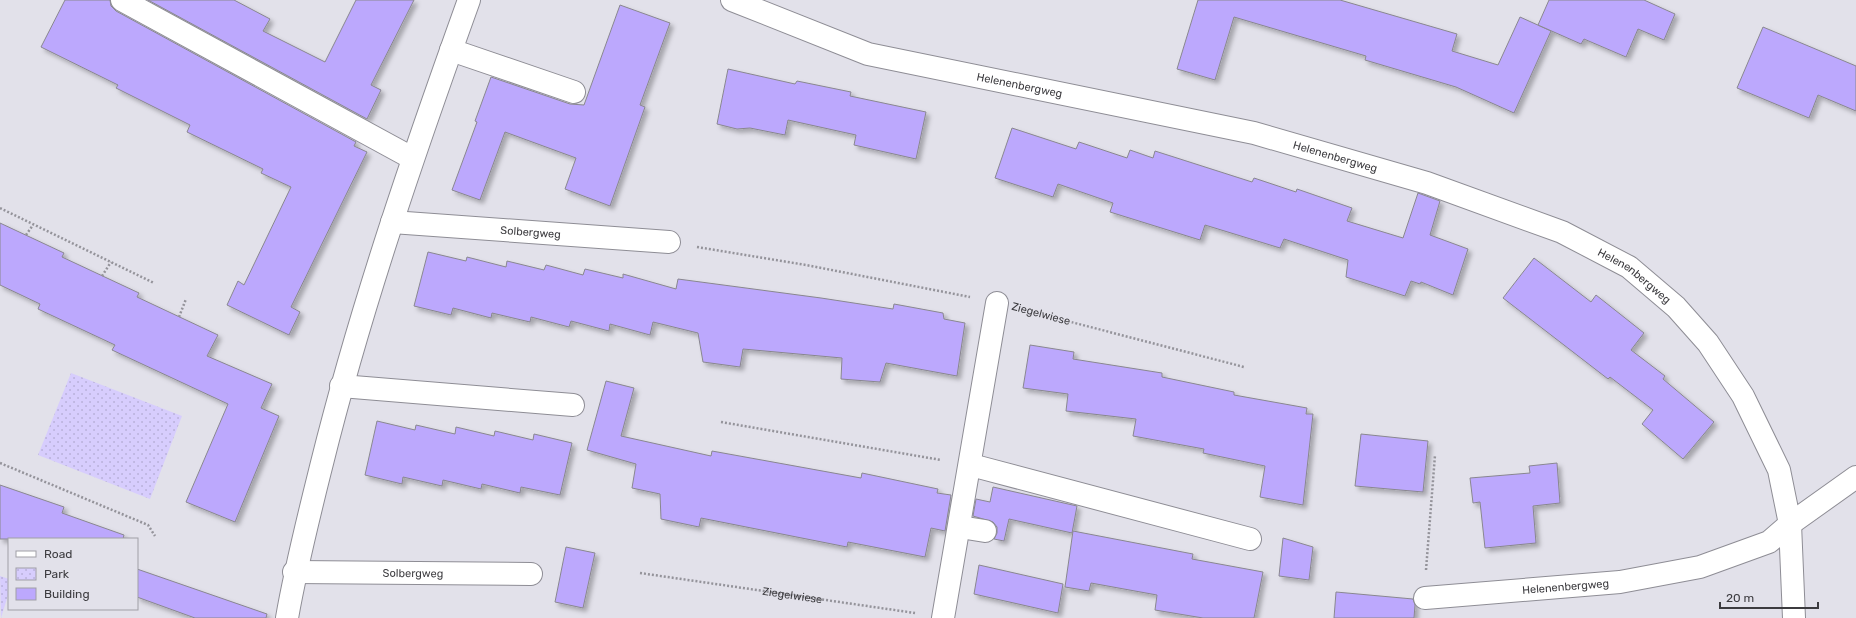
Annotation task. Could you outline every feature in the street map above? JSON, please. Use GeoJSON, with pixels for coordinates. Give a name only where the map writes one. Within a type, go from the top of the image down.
{"type":"FeatureCollection","features":[{"type":"Feature","properties":{"kind":"street"},"geometry":{"type":"LineString","coordinates":[[122,0],[412,158]]}},
{"type":"Feature","properties":{"kind":"street"},"geometry":{"type":"LineString","coordinates":[[287,618],[294,572],[341,386],[412,158],[469,0]]}},
{"type":"Feature","properties":{"kind":"street","name":"Helenenbergweg"},"geometry":{"type":"LineString","coordinates":[[732,0],[868,54],[1254,132],[1427,183],[1562,232],[1629,267],[1676,307],[1708,343],[1743,396],[1779,470],[1790,524],[1794,618]]}},
{"type":"Feature","properties":{"kind":"street"},"geometry":{"type":"LineString","coordinates":[[451,50],[531,73],[574,92]]}},
{"type":"Feature","properties":{"kind":"street","name":"Solbergweg"},"geometry":{"type":"LineString","coordinates":[[392,222],[669,242]]}},
{"type":"Feature","properties":{"kind":"street","name":"Ziegelwiese"},"geometry":{"type":"LineString","coordinates":[[944,617],[971,465],[997,303]]}},
{"type":"Feature","properties":{"kind":"street"},"geometry":{"type":"LineString","coordinates":[[341,386],[573,405]]}},
{"type":"Feature","properties":{"kind":"street"},"geometry":{"type":"LineString","coordinates":[[971,465],[1250,540]]}},
{"type":"Feature","properties":{"kind":"street","name":"Helenenbergweg"},"geometry":{"type":"LineString","coordinates":[[1425,598],[1620,582],[1700,567],[1769,542],[1790,524],[1856,477]]}},
{"type":"Feature","properties":{"kind":"street"},"geometry":{"type":"LineString","coordinates":[[960,527],[985,531]]}},
{"type":"Feature","properties":{"kind":"street","name":"Solbergweg"},"geometry":{"type":"LineString","coordinates":[[294,572],[531,574]]}},
{"type":"Feature","properties":{"kind":"path"},"geometry":{"type":"LineString","coordinates":[[0,208],[154,284]]}},
{"type":"Feature","properties":{"kind":"path"},"geometry":{"type":"LineString","coordinates":[[26,235],[33,224]]}},
{"type":"Feature","properties":{"kind":"path"},"geometry":{"type":"LineString","coordinates":[[669,242],[806,265],[997,303]]}},
{"type":"Feature","properties":{"kind":"path"},"geometry":{"type":"LineString","coordinates":[[102,276],[111,262]]}},
{"type":"Feature","properties":{"kind":"path"},"geometry":{"type":"LineString","coordinates":[[180,317],[186,299]]}},
{"type":"Feature","properties":{"kind":"path","name":"Ziegelwiese"},"geometry":{"type":"LineString","coordinates":[[997,303],[1244,367]]}},
{"type":"Feature","properties":{"kind":"path"},"geometry":{"type":"LineString","coordinates":[[721,422],[971,465]]}},
{"type":"Feature","properties":{"kind":"path"},"geometry":{"type":"LineString","coordinates":[[1425,598],[1435,454]]}},
{"type":"Feature","properties":{"kind":"path"},"geometry":{"type":"LineString","coordinates":[[0,463],[148,525],[155,536]]}},
{"type":"Feature","properties":{"kind":"path","name":"Ziegelwiese"},"geometry":{"type":"LineString","coordinates":[[640,573],[944,617]]}},
{"type":"Feature","properties":{"kind":"green space"},"geometry":{"type":"Polygon","coordinates":[[[71,373],[182,416],[150,499],[38,455],[71,373]]]}},
{"type":"Feature","properties":{"kind":"green space"},"geometry":{"type":"Polygon","coordinates":[[[0,576],[8,579],[8,595],[1,618],[0,576]]]}},
{"type":"Feature","properties":{"kind":"building"},"geometry":{"type":"Polygon","coordinates":[[[65,0],[110,0],[111,6],[116,11],[356,142],[354,146],[367,152],[291,307],[300,312],[289,335],[227,305],[238,281],[244,285],[291,187],[261,173],[263,169],[187,132],[190,125],[116,88],[118,85],[41,47],[65,0]]]}},
{"type":"Feature","properties":{"kind":"building"},"geometry":{"type":"Polygon","coordinates":[[[148,0],[234,0],[270,19],[263,31],[325,62],[356,0],[414,0],[371,85],[381,90],[367,119],[148,0]]]}},
{"type":"Feature","properties":{"kind":"building"},"geometry":{"type":"Polygon","coordinates":[[[1198,0],[1340,0],[1457,34],[1452,51],[1498,65],[1520,17],[1551,31],[1514,113],[1456,87],[1365,60],[1366,56],[1234,17],[1215,80],[1177,69],[1198,0]]]}},
{"type":"Feature","properties":{"kind":"building"},"geometry":{"type":"Polygon","coordinates":[[[1549,0],[1644,0],[1675,14],[1664,40],[1638,29],[1626,57],[1584,39],[1581,44],[1538,25],[1549,0]]]}},
{"type":"Feature","properties":{"kind":"building"},"geometry":{"type":"Polygon","coordinates":[[[620,5],[670,23],[640,105],[645,107],[610,206],[565,189],[576,158],[505,132],[480,200],[452,190],[477,122],[475,121],[491,77],[570,104],[584,105],[620,5]]]}},
{"type":"Feature","properties":{"kind":"building"},"geometry":{"type":"Polygon","coordinates":[[[1763,27],[1856,66],[1856,111],[1818,95],[1809,118],[1737,88],[1763,27]]]}},
{"type":"Feature","properties":{"kind":"building"},"geometry":{"type":"Polygon","coordinates":[[[728,69],[795,84],[797,81],[851,92],[850,96],[926,112],[916,159],[854,145],[856,135],[788,120],[785,135],[750,128],[737,129],[717,124],[728,69]]]}},
{"type":"Feature","properties":{"kind":"building"},"geometry":{"type":"Polygon","coordinates":[[[1012,128],[1076,149],[1079,142],[1127,158],[1130,150],[1153,158],[1155,151],[1252,182],[1254,178],[1296,192],[1297,189],[1352,208],[1347,221],[1403,238],[1418,193],[1440,201],[1430,235],[1468,249],[1453,295],[1421,282],[1420,284],[1411,281],[1405,296],[1346,277],[1348,260],[1284,239],[1280,248],[1205,225],[1200,240],[1110,212],[1113,203],[1058,184],[1053,197],[995,178],[1012,128]]]}},
{"type":"Feature","properties":{"kind":"building"},"geometry":{"type":"Polygon","coordinates":[[[0,223],[64,253],[62,257],[139,293],[137,297],[218,335],[207,356],[272,384],[261,408],[279,416],[235,522],[186,502],[228,404],[112,350],[115,345],[38,309],[40,304],[0,285],[0,223]]]}},
{"type":"Feature","properties":{"kind":"building"},"geometry":{"type":"Polygon","coordinates":[[[428,252],[466,261],[467,257],[506,267],[507,261],[544,270],[546,265],[583,275],[585,269],[623,278],[623,274],[676,289],[678,279],[893,309],[894,304],[943,313],[944,319],[965,323],[957,376],[886,363],[880,382],[841,379],[842,358],[743,349],[740,367],[703,362],[698,333],[653,322],[650,335],[610,324],[609,331],[571,321],[569,327],[531,317],[530,322],[492,313],[491,318],[453,308],[451,315],[414,306],[428,252]]]}},
{"type":"Feature","properties":{"kind":"building"},"geometry":{"type":"Polygon","coordinates":[[[1534,258],[1591,302],[1596,295],[1644,333],[1631,350],[1665,376],[1663,379],[1714,422],[1683,459],[1642,424],[1653,410],[1610,377],[1608,379],[1503,298],[1534,258]]]}},
{"type":"Feature","properties":{"kind":"building"},"geometry":{"type":"Polygon","coordinates":[[[1030,345],[1074,352],[1073,359],[1162,373],[1162,377],[1234,392],[1234,395],[1307,408],[1306,414],[1313,414],[1303,505],[1260,497],[1265,466],[1203,453],[1204,449],[1133,436],[1136,419],[1066,411],[1068,394],[1023,388],[1030,345]]]}},
{"type":"Feature","properties":{"kind":"building"},"geometry":{"type":"Polygon","coordinates":[[[606,381],[634,388],[621,436],[711,456],[712,451],[861,478],[862,473],[938,489],[937,493],[951,495],[945,531],[931,528],[925,557],[848,542],[847,547],[701,518],[699,527],[661,519],[660,494],[632,488],[636,464],[587,450],[606,381]]]}},
{"type":"Feature","properties":{"kind":"building"},"geometry":{"type":"Polygon","coordinates":[[[377,421],[415,430],[416,425],[455,434],[456,427],[494,436],[495,431],[533,440],[534,434],[572,443],[560,495],[521,487],[520,493],[482,484],[481,489],[443,480],[442,486],[403,477],[402,484],[365,475],[377,421]]]}},
{"type":"Feature","properties":{"kind":"building"},"geometry":{"type":"Polygon","coordinates":[[[1361,434],[1428,441],[1423,492],[1355,486],[1361,434]]]}},
{"type":"Feature","properties":{"kind":"building"},"geometry":{"type":"Polygon","coordinates":[[[1557,463],[1560,503],[1533,506],[1536,543],[1485,548],[1480,502],[1473,503],[1470,478],[1530,473],[1529,466],[1557,463]]]}},
{"type":"Feature","properties":{"kind":"building"},"geometry":{"type":"Polygon","coordinates":[[[0,485],[64,507],[62,513],[124,535],[123,538],[0,539],[0,485]]]}},
{"type":"Feature","properties":{"kind":"building"},"geometry":{"type":"Polygon","coordinates":[[[993,487],[1077,506],[1072,533],[1009,519],[1004,541],[994,539],[997,533],[997,527],[993,522],[973,516],[976,499],[990,502],[993,487]]]}},
{"type":"Feature","properties":{"kind":"building"},"geometry":{"type":"Polygon","coordinates":[[[1073,531],[1193,554],[1192,559],[1263,572],[1254,618],[1203,618],[1155,610],[1157,595],[1091,583],[1089,591],[1065,587],[1073,531]]]}},
{"type":"Feature","properties":{"kind":"building"},"geometry":{"type":"Polygon","coordinates":[[[1283,538],[1313,547],[1309,580],[1279,576],[1283,538]]]}},
{"type":"Feature","properties":{"kind":"building"},"geometry":{"type":"Polygon","coordinates":[[[566,547],[595,553],[583,608],[555,602],[566,547]]]}},
{"type":"Feature","properties":{"kind":"building"},"geometry":{"type":"Polygon","coordinates":[[[979,565],[1063,584],[1058,613],[974,594],[979,565]]]}},
{"type":"Feature","properties":{"kind":"building"},"geometry":{"type":"Polygon","coordinates":[[[138,569],[267,614],[266,618],[195,618],[138,597],[138,569]]]}},
{"type":"Feature","properties":{"kind":"building"},"geometry":{"type":"Polygon","coordinates":[[[1336,592],[1413,599],[1415,605],[1414,618],[1334,618],[1336,592]]]}}]}
